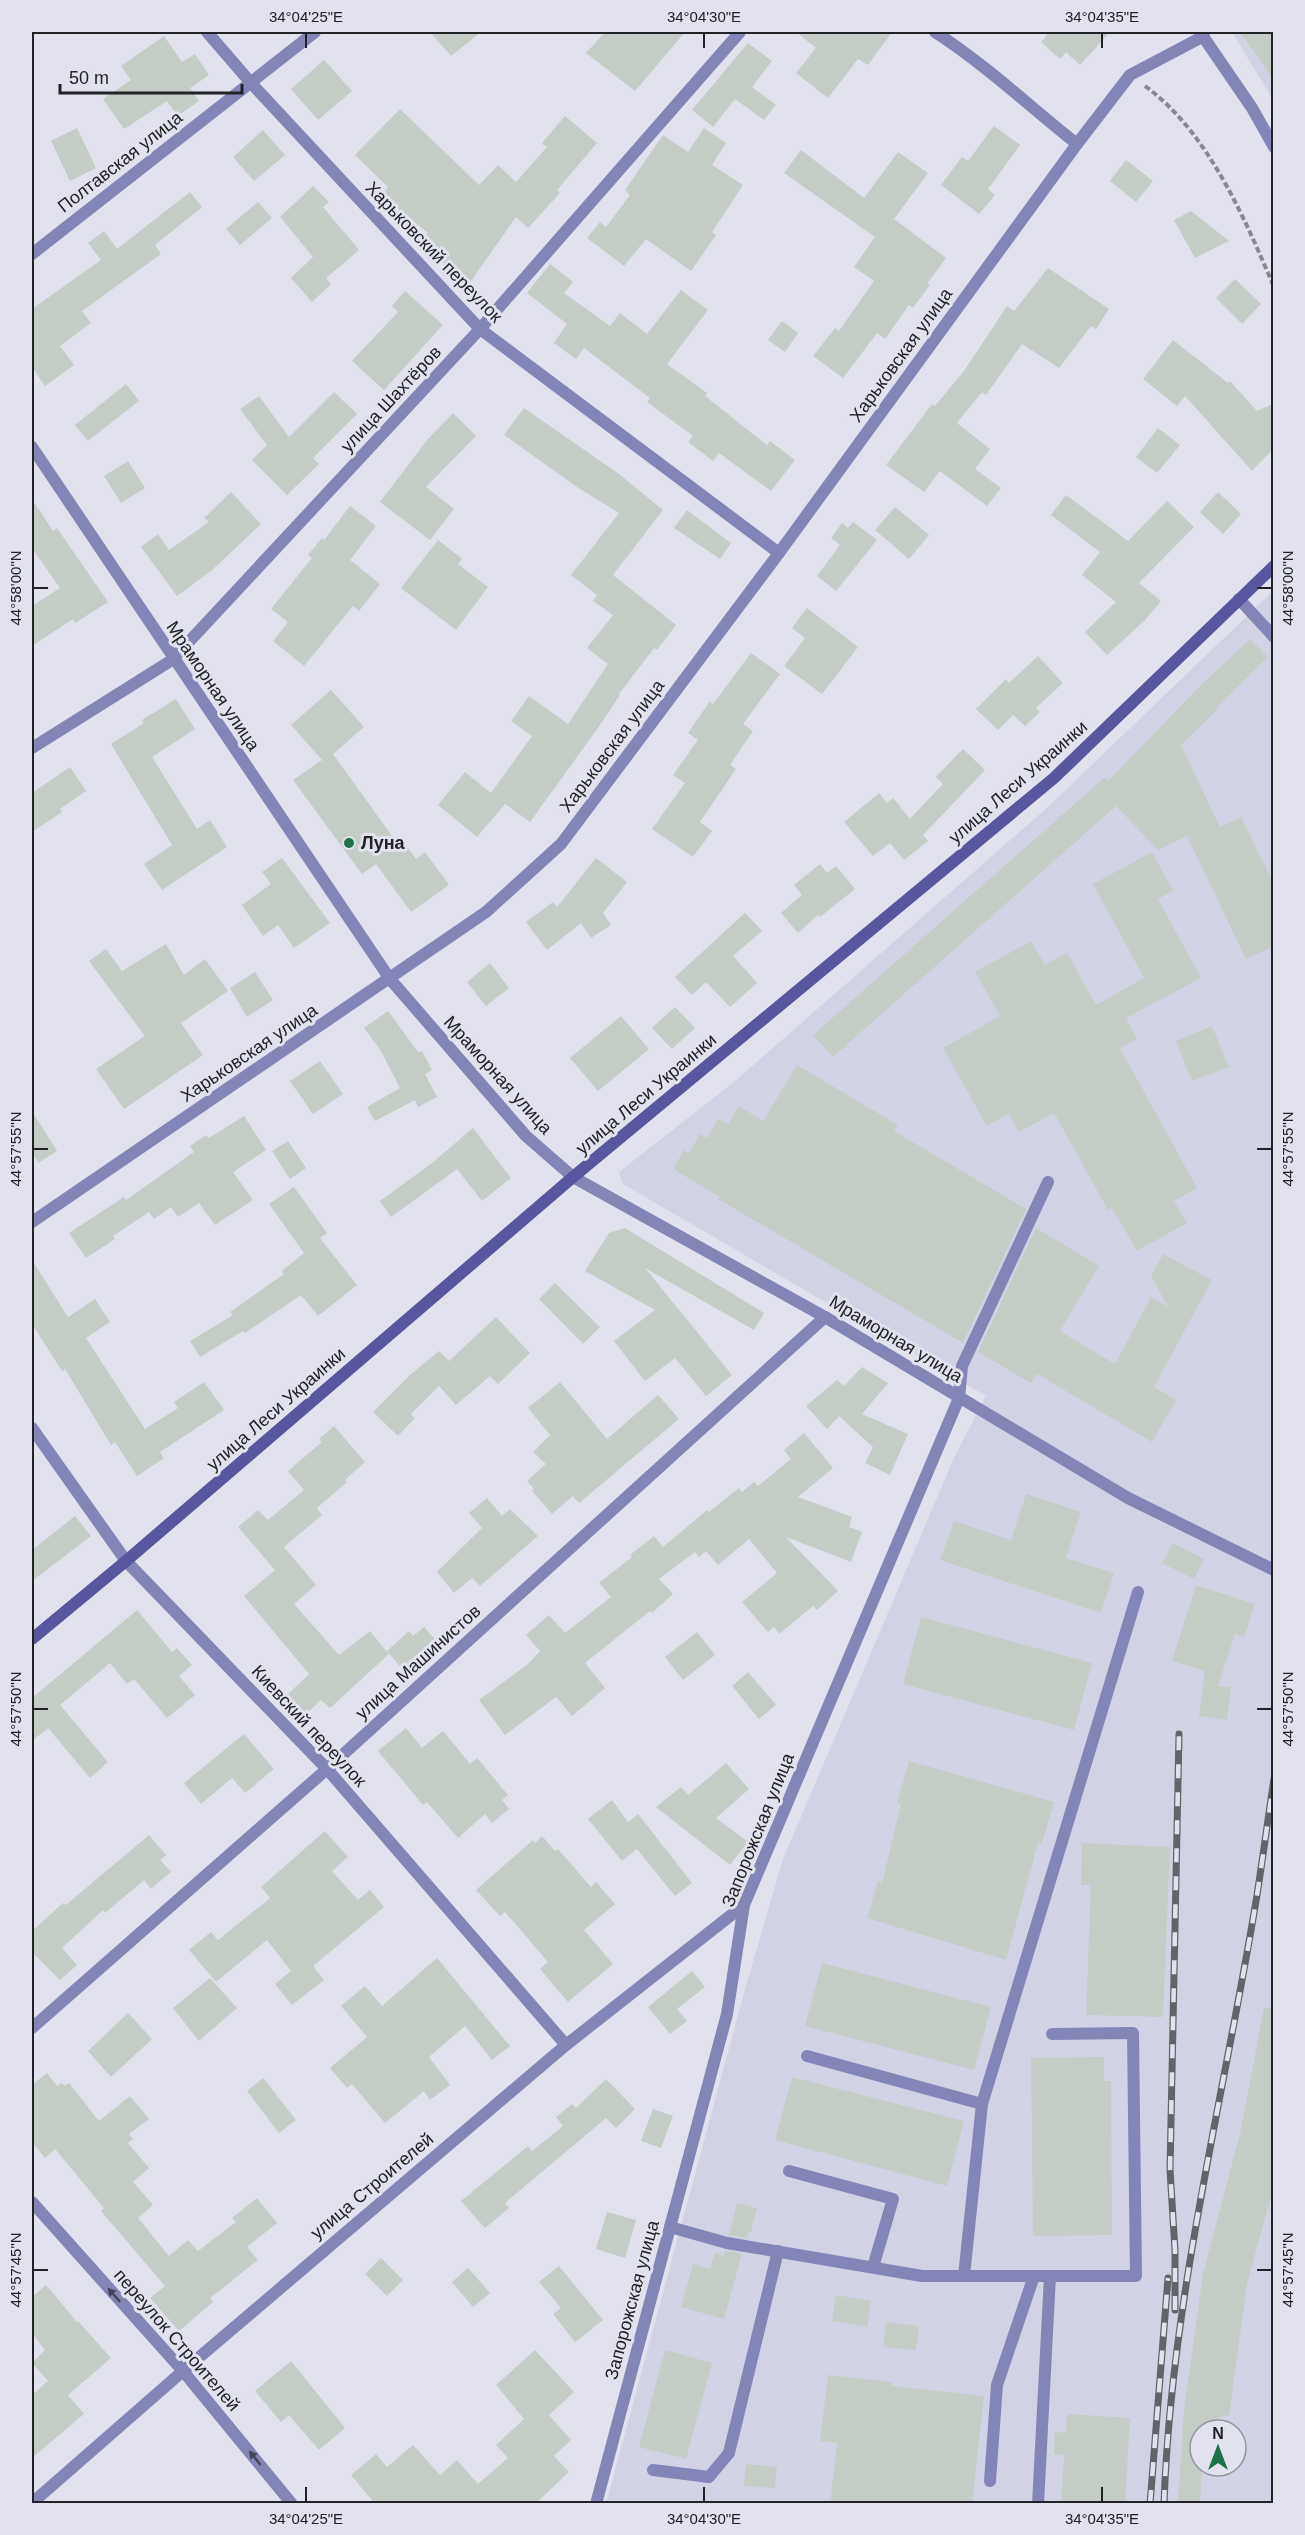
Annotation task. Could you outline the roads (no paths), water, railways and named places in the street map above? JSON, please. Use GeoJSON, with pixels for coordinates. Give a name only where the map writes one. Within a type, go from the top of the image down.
{"type":"FeatureCollection","features":[{"type":"Feature","properties":{"kind":"main road","name":"улица Леси Украинки"},"geometry":{"type":"LineString","coordinates":[[32,1639],[573,1177],[1054,778],[1274,566]]}},
{"type":"Feature","properties":{"kind":"street","name":"Харьковский переулок"},"geometry":{"type":"LineString","coordinates":[[207,32],[251,83],[480,329],[779,553]]}},
{"type":"Feature","properties":{"kind":"street","name":"Полтавская улица"},"geometry":{"type":"LineString","coordinates":[[32,254],[315,32]]}},
{"type":"Feature","properties":{"kind":"street","name":"улица Шахтёров"},"geometry":{"type":"LineString","coordinates":[[32,748],[172,660],[480,329],[740,32]]}},
{"type":"Feature","properties":{"kind":"street"},"geometry":{"type":"LineString","coordinates":[[935,32],[963,49],[1077,144]]}},
{"type":"Feature","properties":{"kind":"street"},"geometry":{"type":"LineString","coordinates":[[1202,34],[1252,108],[1274,147]]}},
{"type":"Feature","properties":{"kind":"street","name":"Харьковская улица"},"geometry":{"type":"LineString","coordinates":[[32,1222],[486,912],[561,843],[779,553],[1077,144],[1130,75],[1202,34]]}},
{"type":"Feature","properties":{"kind":"street","name":"Мраморная улица"},"geometry":{"type":"LineString","coordinates":[[32,447],[172,660],[390,979],[526,1136],[573,1177],[825,1317],[1128,1498],[1274,1570]]}},
{"type":"Feature","properties":{"kind":"street"},"geometry":{"type":"LineString","coordinates":[[1239,599],[1274,637]]}},
{"type":"Feature","properties":{"kind":"street","name":"Запорожская улица"},"geometry":{"type":"LineString","coordinates":[[596,2504],[727,2014],[744,1905],[959,1398],[962,1366],[1048,1182]]}},
{"type":"Feature","properties":{"kind":"street","name":"улица Машинистов"},"geometry":{"type":"LineString","coordinates":[[32,2028],[327,1769],[825,1317]]}},
{"type":"Feature","properties":{"kind":"street","name":"Киевский переулок"},"geometry":{"type":"LineString","coordinates":[[32,1428],[126,1561],[327,1769],[566,2045]]}},
{"type":"Feature","properties":{"kind":"street"},"geometry":{"type":"LineString","coordinates":[[964,2276],[982,2104],[1138,1592]]}},
{"type":"Feature","properties":{"kind":"street","name":"улица Строителей"},"geometry":{"type":"LineString","coordinates":[[32,2503],[183,2371],[566,2045],[744,1905]]}},
{"type":"Feature","properties":{"kind":"street"},"geometry":{"type":"LineString","coordinates":[[670,2227],[727,2242],[922,2276],[1136,2276],[1133,2033],[1052,2034]]}},
{"type":"Feature","properties":{"kind":"street"},"geometry":{"type":"LineString","coordinates":[[807,2056],[982,2104]]}},
{"type":"Feature","properties":{"kind":"street"},"geometry":{"type":"LineString","coordinates":[[789,2171],[892,2199],[873,2267]]}},
{"type":"Feature","properties":{"kind":"street","name":"переулок Строителей"},"geometry":{"type":"LineString","coordinates":[[32,2202],[183,2371],[292,2504]]}},
{"type":"Feature","properties":{"kind":"street"},"geometry":{"type":"LineString","coordinates":[[652,2470],[709,2476],[729,2453],[778,2251]]}},
{"type":"Feature","properties":{"kind":"street"},"geometry":{"type":"LineString","coordinates":[[990,2481],[997,2385],[1034,2276]]}},
{"type":"Feature","properties":{"kind":"street"},"geometry":{"type":"LineString","coordinates":[[1038,2504],[1050,2276]]}},
{"type":"Feature","properties":{"kind":"railway"},"geometry":{"type":"LineString","coordinates":[[1175,2310],[1175,2250],[1170,2170],[1179,1734]]}},
{"type":"Feature","properties":{"kind":"railway"},"geometry":{"type":"LineString","coordinates":[[1164,2504],[1177,2350],[1188,2274],[1244,1971],[1274,1779]]}},
{"type":"Feature","properties":{"kind":"railway"},"geometry":{"type":"LineString","coordinates":[[1150,2504],[1168,2278]]}},
{"type":"Feature","properties":{"kind":"place","name":"Луна"},"geometry":{"type":"Point","coordinates":[349,843]}}]}
